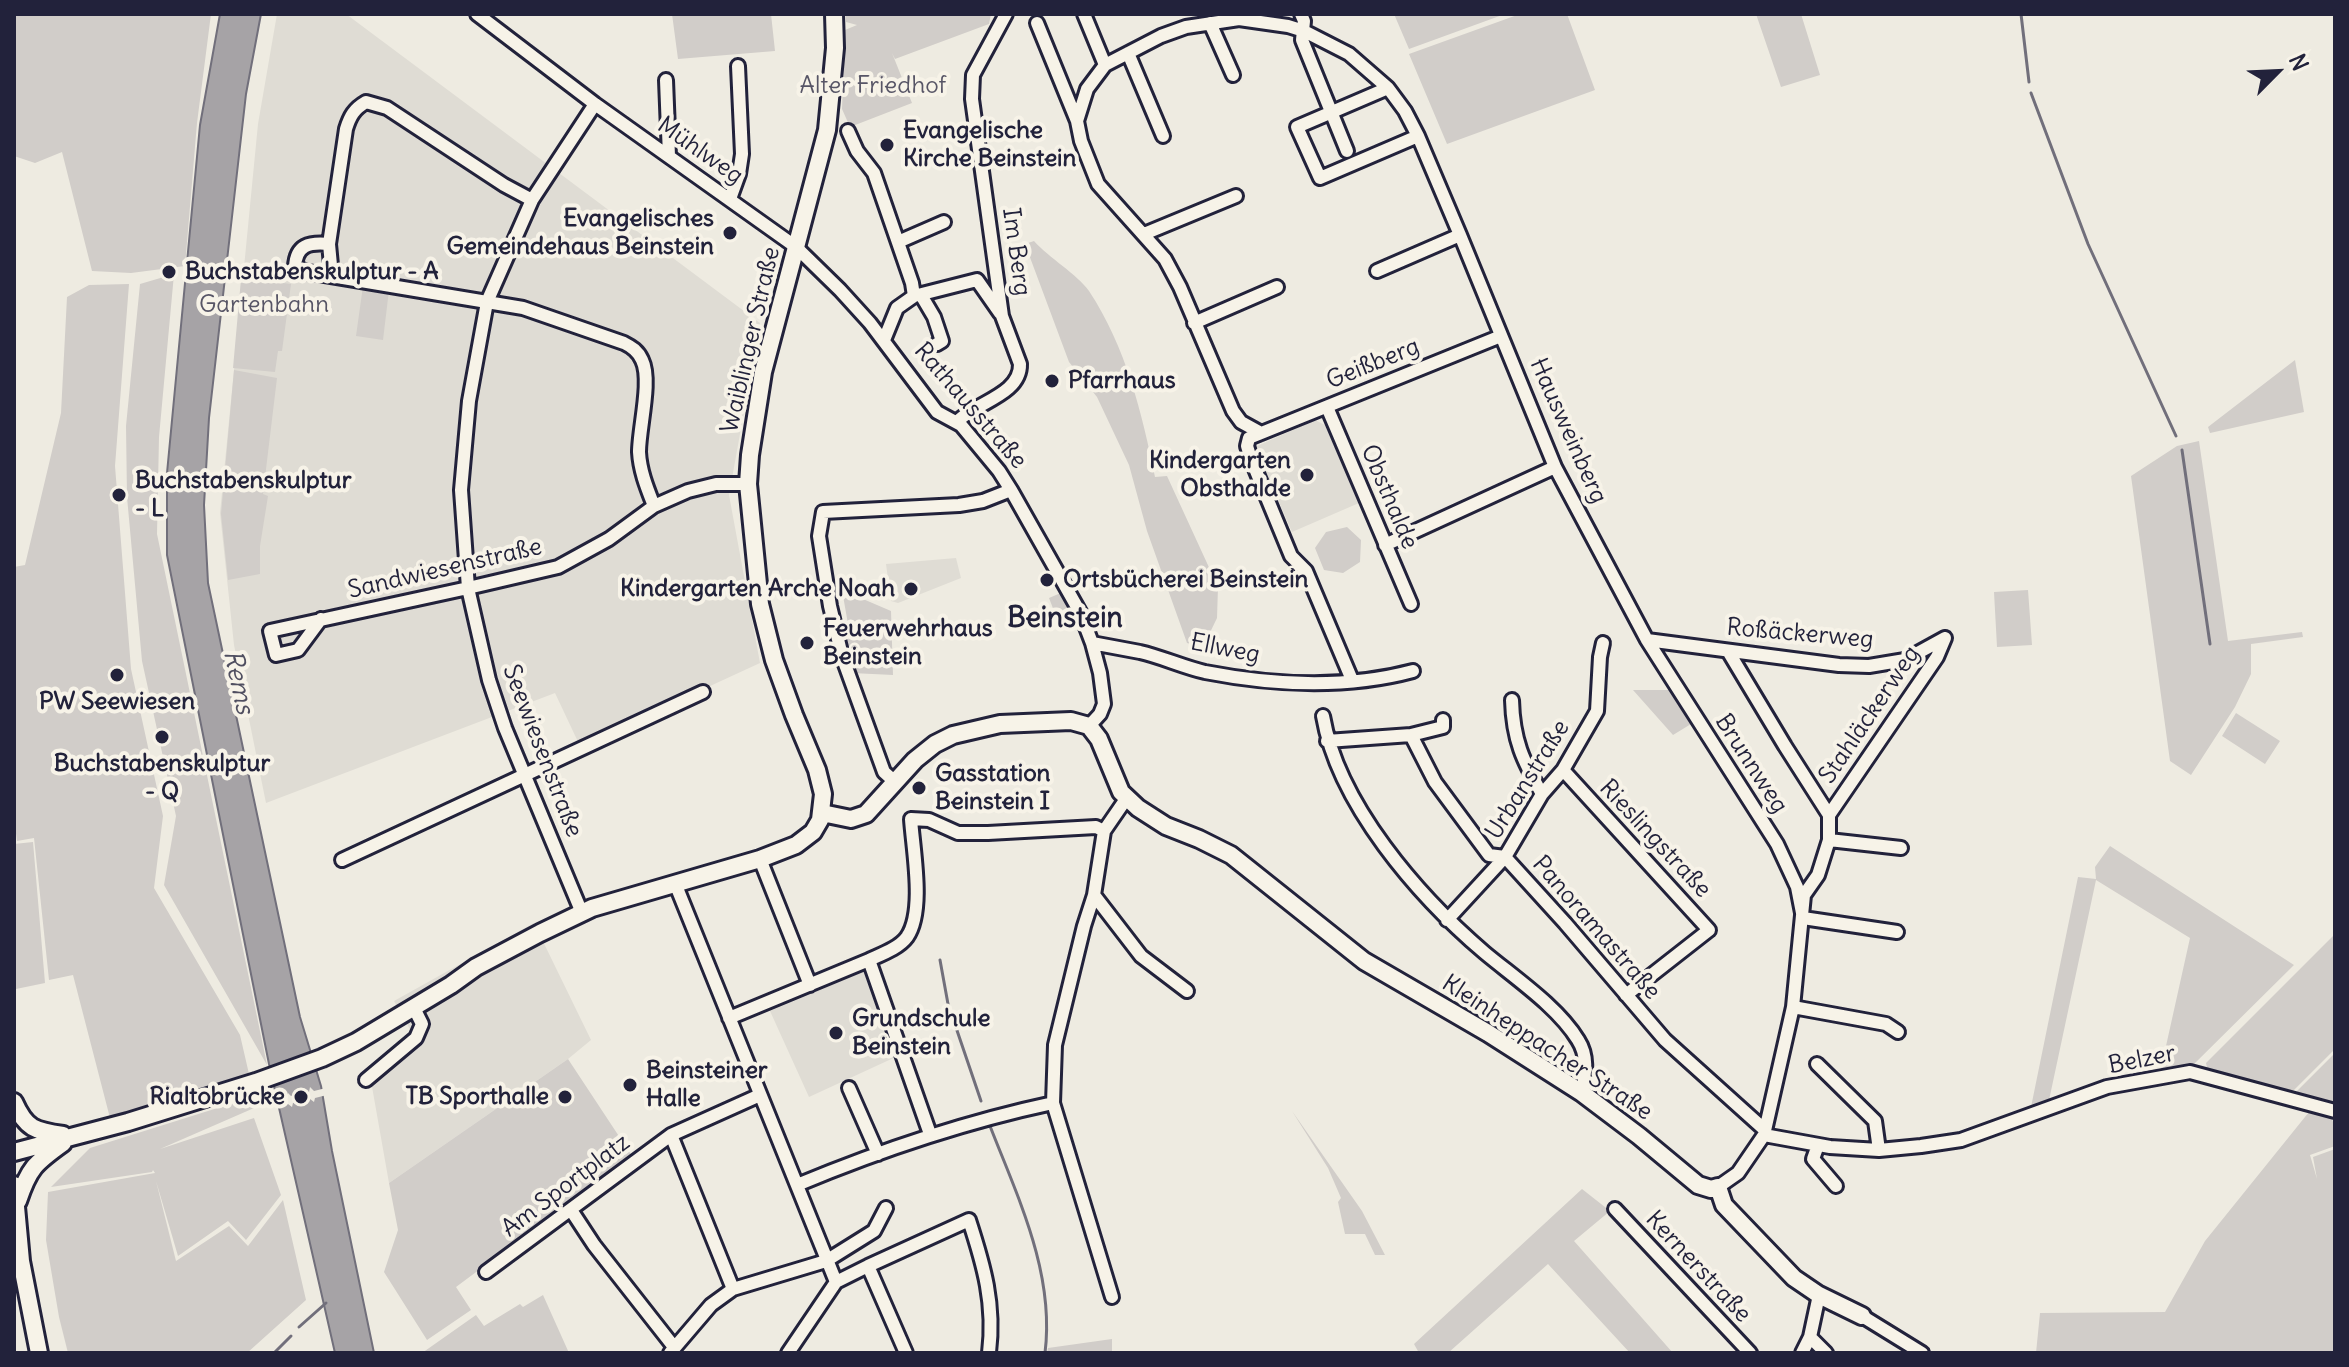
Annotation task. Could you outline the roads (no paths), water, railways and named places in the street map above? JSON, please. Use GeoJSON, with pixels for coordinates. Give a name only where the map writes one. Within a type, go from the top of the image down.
{"type":"FeatureCollection","features":[{"type":"Feature","properties":{"kind":"street","name":"Mühlweg"},"geometry":{"type":"LineString","coordinates":[[477,14],[595,104],[796,247],[840,290],[884,340]]}},
{"type":"Feature","properties":{"kind":"street","name":"Waiblinger Straße"},"geometry":{"type":"LineString","coordinates":[[822,813],[823,794],[817,770],[774,660],[760,604],[748,484],[763,372],[827,130],[835,48],[834,14]]}},
{"type":"Feature","properties":{"kind":"street","name":"Im Berg"},"geometry":{"type":"LineString","coordinates":[[957,422],[1003,392],[1017,380],[1020,372],[1020,364],[1002,316],[972,99],[973,75],[1006,14]]}},
{"type":"Feature","properties":{"kind":"street"},"geometry":{"type":"LineString","coordinates":[[1077,121],[1087,89],[1105,65],[1084,14]]}},
{"type":"Feature","properties":{"kind":"street"},"geometry":{"type":"LineString","coordinates":[[1301,14],[1304,21],[1302,40],[1347,151]]}},
{"type":"Feature","properties":{"kind":"street","name":"Hausweinberg"},"geometry":{"type":"LineString","coordinates":[[1105,65],[1161,36],[1239,19],[1304,31],[1349,54],[1388,88],[1418,136],[1555,467],[1647,640]]}},
{"type":"Feature","properties":{"kind":"street"},"geometry":{"type":"LineString","coordinates":[[1037,23],[1077,121],[1086,157],[1098,184],[1165,259],[1233,411],[1241,422],[1261,433]]}},
{"type":"Feature","properties":{"kind":"street"},"geometry":{"type":"LineString","coordinates":[[1210,23],[1233,75]]}},
{"type":"Feature","properties":{"kind":"street"},"geometry":{"type":"LineString","coordinates":[[1128,53],[1163,136]]}},
{"type":"Feature","properties":{"kind":"street"},"geometry":{"type":"LineString","coordinates":[[730,199],[742,154],[738,66]]}},
{"type":"Feature","properties":{"kind":"street"},"geometry":{"type":"LineString","coordinates":[[666,80],[669,156]]}},
{"type":"Feature","properties":{"kind":"street"},"geometry":{"type":"LineString","coordinates":[[1388,88],[1297,127],[1320,178],[1418,136]]}},
{"type":"Feature","properties":{"kind":"street"},"geometry":{"type":"LineString","coordinates":[[332,276],[329,244],[346,129],[351,115],[366,102],[387,108],[532,200]]}},
{"type":"Feature","properties":{"kind":"street","name":"Seewiesenstraße"},"geometry":{"type":"LineString","coordinates":[[582,913],[489,680],[468,588],[461,490],[469,401],[487,302],[532,200],[595,104]]}},
{"type":"Feature","properties":{"kind":"street","name":"Rathausstraße"},"geometry":{"type":"LineString","coordinates":[[848,131],[857,151],[874,173],[912,283],[934,317],[942,341],[937,344]]}},
{"type":"Feature","properties":{"kind":"street"},"geometry":{"type":"LineString","coordinates":[[1144,234],[1236,196]]}},
{"type":"Feature","properties":{"kind":"street"},"geometry":{"type":"LineString","coordinates":[[898,242],[944,222]]}},
{"type":"Feature","properties":{"kind":"street"},"geometry":{"type":"LineString","coordinates":[[1377,271],[1460,235]]}},
{"type":"Feature","properties":{"kind":"street"},"geometry":{"type":"LineString","coordinates":[[329,244],[314,242],[304,245],[295,257],[295,267],[307,272],[523,308],[635,349],[646,372],[639,450],[641,468],[654,506]]}},
{"type":"Feature","properties":{"kind":"street"},"geometry":{"type":"LineString","coordinates":[[918,295],[977,280],[1002,316]]}},
{"type":"Feature","properties":{"kind":"street"},"geometry":{"type":"LineString","coordinates":[[1194,323],[1277,287]]}},
{"type":"Feature","properties":{"kind":"street","name":"Rathausstraße"},"geometry":{"type":"LineString","coordinates":[[918,295],[897,308],[884,340],[937,412],[957,422],[999,471],[1081,614],[1100,673],[1104,704],[1089,726]]}},
{"type":"Feature","properties":{"kind":"street","name":"Geißberg"},"geometry":{"type":"LineString","coordinates":[[1261,433],[1501,336]]}},
{"type":"Feature","properties":{"kind":"street","name":"Obsthalde"},"geometry":{"type":"LineString","coordinates":[[1327,407],[1411,604]]}},
{"type":"Feature","properties":{"kind":"street"},"geometry":{"type":"LineString","coordinates":[[1261,433],[1249,438],[1247,446],[1251,459],[1291,556],[1306,571],[1352,680]]}},
{"type":"Feature","properties":{"kind":"street"},"geometry":{"type":"LineString","coordinates":[[1385,545],[1555,467]]}},
{"type":"Feature","properties":{"kind":"street","name":"Sandwiesenstraße"},"geometry":{"type":"LineString","coordinates":[[321,619],[558,567],[609,539],[654,506],[688,491],[716,484],[748,484]]}},
{"type":"Feature","properties":{"kind":"street"},"geometry":{"type":"LineString","coordinates":[[895,782],[884,772],[842,656],[819,536],[823,512],[959,505],[983,501],[1011,490]]}},
{"type":"Feature","properties":{"kind":"street","name":"Roßäckerweg"},"geometry":{"type":"LineString","coordinates":[[1647,640],[1839,665],[1869,666],[1905,660],[1945,638]]}},
{"type":"Feature","properties":{"kind":"street","name":"Stahläckerweg"},"geometry":{"type":"LineString","coordinates":[[1829,815],[1931,666],[1945,638]]}},
{"type":"Feature","properties":{"kind":"street","name":"Brunnweg"},"geometry":{"type":"LineString","coordinates":[[1647,640],[1777,844],[1797,887],[1803,918]]}},
{"type":"Feature","properties":{"kind":"street","name":"Ellweg"},"geometry":{"type":"LineString","coordinates":[[1092,643],[1140,652],[1202,671],[1246,678],[1309,683],[1388,678],[1413,671]]}},
{"type":"Feature","properties":{"kind":"street","name":"Urbanstraße"},"geometry":{"type":"LineString","coordinates":[[1447,920],[1505,857],[1542,794],[1563,770],[1597,711],[1603,643]]}},
{"type":"Feature","properties":{"kind":"street"},"geometry":{"type":"LineString","coordinates":[[1728,651],[1829,815]]}},
{"type":"Feature","properties":{"kind":"street"},"geometry":{"type":"LineString","coordinates":[[1911,657],[1931,666]]}},
{"type":"Feature","properties":{"kind":"street"},"geometry":{"type":"LineString","coordinates":[[342,860],[703,692]]}},
{"type":"Feature","properties":{"kind":"street"},"geometry":{"type":"LineString","coordinates":[[1512,700],[1513,727],[1524,763],[1542,794]]}},
{"type":"Feature","properties":{"kind":"street"},"geometry":{"type":"LineString","coordinates":[[1323,716],[1327,741],[1351,796],[1386,847],[1447,920],[1561,1018],[1579,1042],[1586,1064],[1582,1093]]}},
{"type":"Feature","properties":{"kind":"street"},"geometry":{"type":"LineString","coordinates":[[1327,741],[1411,735],[1443,727],[1443,720]]}},
{"type":"Feature","properties":{"kind":"street"},"geometry":{"type":"LineString","coordinates":[[14,1152],[256,1082],[322,1058],[414,1008],[476,967],[582,913],[760,859],[796,845],[817,826],[822,813],[851,819],[860,817],[881,800],[926,750],[953,735],[1000,724],[1071,721],[1089,726],[1099,739],[1117,785],[1126,799],[1104,831],[1094,895],[1055,1045],[1053,1103],[1112,1297]]}},
{"type":"Feature","properties":{"kind":"street","name":"Panoramastraße"},"geometry":{"type":"LineString","coordinates":[[1411,735],[1435,782],[1489,855],[1505,857],[1665,1040],[1764,1133]]}},
{"type":"Feature","properties":{"kind":"street","name":"Rieslingstraße"},"geometry":{"type":"LineString","coordinates":[[1563,770],[1709,930],[1626,995]]}},
{"type":"Feature","properties":{"kind":"street","name":"Kleinheppacher Straße"},"geometry":{"type":"LineString","coordinates":[[1126,799],[1166,826],[1231,855],[1364,961],[1488,1033],[1582,1093],[1698,1185],[1711,1189],[1718,1187]]}},
{"type":"Feature","properties":{"kind":"street","name":"Brunnweg"},"geometry":{"type":"LineString","coordinates":[[1718,1187],[1738,1173],[1764,1133],[1793,1007],[1804,895],[1818,875],[1829,840],[1829,815]]}},
{"type":"Feature","properties":{"kind":"street"},"geometry":{"type":"LineString","coordinates":[[729,1018],[869,960],[908,935],[918,909],[911,819],[929,820],[958,833],[1096,827],[1104,831]]}},
{"type":"Feature","properties":{"kind":"street"},"geometry":{"type":"LineString","coordinates":[[1829,840],[1901,848]]}},
{"type":"Feature","properties":{"kind":"street"},"geometry":{"type":"LineString","coordinates":[[760,859],[810,985]]}},
{"type":"Feature","properties":{"kind":"street"},"geometry":{"type":"LineString","coordinates":[[675,883],[836,1282]]}},
{"type":"Feature","properties":{"kind":"street"},"geometry":{"type":"LineString","coordinates":[[1094,895],[1141,956],[1187,991]]}},
{"type":"Feature","properties":{"kind":"street"},"geometry":{"type":"LineString","coordinates":[[1803,918],[1897,932]]}},
{"type":"Feature","properties":{"kind":"street"},"geometry":{"type":"LineString","coordinates":[[869,960],[930,1134]]}},
{"type":"Feature","properties":{"kind":"street"},"geometry":{"type":"LineString","coordinates":[[1793,1007],[1886,1024],[1898,1032]]}},
{"type":"Feature","properties":{"kind":"street"},"geometry":{"type":"LineString","coordinates":[[366,1080],[416,1038],[422,1024],[414,1008]]}},
{"type":"Feature","properties":{"kind":"street"},"geometry":{"type":"LineString","coordinates":[[1817,1064],[1875,1121],[1879,1150]]}},
{"type":"Feature","properties":{"kind":"street","name":"Belzer"},"geometry":{"type":"LineString","coordinates":[[1764,1133],[1818,1145],[1879,1150],[1961,1140],[2107,1087],[2190,1072],[2335,1111]]}},
{"type":"Feature","properties":{"kind":"street"},"geometry":{"type":"LineString","coordinates":[[849,1088],[878,1154]]}},
{"type":"Feature","properties":{"kind":"street","name":"Am Sportplatz"},"geometry":{"type":"LineString","coordinates":[[486,1272],[671,1135],[760,1095]]}},
{"type":"Feature","properties":{"kind":"street"},"geometry":{"type":"LineString","coordinates":[[14,1102],[21,1118],[36,1132],[73,1137]]}},
{"type":"Feature","properties":{"kind":"street"},"geometry":{"type":"LineString","coordinates":[[797,1185],[930,1134],[991,1116],[1053,1103]]}},
{"type":"Feature","properties":{"kind":"street"},"geometry":{"type":"LineString","coordinates":[[671,1135],[733,1289]]}},
{"type":"Feature","properties":{"kind":"street"},"geometry":{"type":"LineString","coordinates":[[16,1207],[26,1176],[41,1159],[73,1137]]}},
{"type":"Feature","properties":{"kind":"street"},"geometry":{"type":"LineString","coordinates":[[1818,1145],[1813,1159],[1836,1186]]}},
{"type":"Feature","properties":{"kind":"street"},"geometry":{"type":"LineString","coordinates":[[14,1185],[21,1261],[39,1353]]}},
{"type":"Feature","properties":{"kind":"street"},"geometry":{"type":"LineString","coordinates":[[1718,1187],[1724,1205],[1794,1278],[1922,1353]]}},
{"type":"Feature","properties":{"kind":"street"},"geometry":{"type":"LineString","coordinates":[[571,1210],[672,1350],[711,1305],[733,1289],[826,1261],[874,1231],[886,1208]]}},
{"type":"Feature","properties":{"kind":"street","name":"Kernerstraße"},"geometry":{"type":"LineString","coordinates":[[1615,1209],[1750,1353]]}},
{"type":"Feature","properties":{"kind":"street"},"geometry":{"type":"LineString","coordinates":[[788,1353],[836,1282],[969,1220],[984,1268],[991,1305],[989,1353]]}},
{"type":"Feature","properties":{"kind":"street"},"geometry":{"type":"LineString","coordinates":[[868,1266],[906,1353]]}},
{"type":"Feature","properties":{"kind":"street"},"geometry":{"type":"LineString","coordinates":[[1802,1353],[1810,1337],[1819,1295]]}},
{"type":"Feature","properties":{"kind":"street"},"geometry":{"type":"LineString","coordinates":[[1810,1337],[1826,1353]]}},
{"type":"Feature","properties":{"kind":"waterway"},"geometry":{"type":"LineString","coordinates":[[2021,14],[2029,82]]}},
{"type":"Feature","properties":{"kind":"waterway"},"geometry":{"type":"LineString","coordinates":[[2031,93],[2088,244],[2176,436]]}},
{"type":"Feature","properties":{"kind":"waterway"},"geometry":{"type":"LineString","coordinates":[[2182,450],[2210,644]]}},
{"type":"Feature","properties":{"kind":"waterway"},"geometry":{"type":"LineString","coordinates":[[940,960],[948,1004],[981,1101]]}},
{"type":"Feature","properties":{"kind":"waterway"},"geometry":{"type":"LineString","coordinates":[[990,1126],[1032,1236],[1045,1294],[1045,1353]]}},
{"type":"Feature","properties":{"kind":"waterway"},"geometry":{"type":"LineString","coordinates":[[299,1327],[326,1303]]}},
{"type":"Feature","properties":{"kind":"waterway"},"geometry":{"type":"LineString","coordinates":[[274,1353],[291,1336]]}},
{"type":"Feature","properties":{"kind":"place","name":"Evangelische Kirche Beinstein"},"geometry":{"type":"Point","coordinates":[887,145]}},
{"type":"Feature","properties":{"kind":"place","name":"Evangelisches Gemeindehaus Beinstein"},"geometry":{"type":"Point","coordinates":[730,233]}},
{"type":"Feature","properties":{"kind":"place","name":"Buchstabenskulptur - A"},"geometry":{"type":"Point","coordinates":[169,272]}},
{"type":"Feature","properties":{"kind":"place","name":"Pfarrhaus"},"geometry":{"type":"Point","coordinates":[1052,381]}},
{"type":"Feature","properties":{"kind":"place","name":"Kindergarten Obsthalde"},"geometry":{"type":"Point","coordinates":[1307,475]}},
{"type":"Feature","properties":{"kind":"place","name":"Buchstabenskulptur - L"},"geometry":{"type":"Point","coordinates":[119,495]}},
{"type":"Feature","properties":{"kind":"place","name":"Ortsbücherei Beinstein"},"geometry":{"type":"Point","coordinates":[1047,580]}},
{"type":"Feature","properties":{"kind":"place","name":"Kindergarten Arche Noah"},"geometry":{"type":"Point","coordinates":[911,589]}},
{"type":"Feature","properties":{"kind":"place","name":"Feuerwehrhaus Beinstein"},"geometry":{"type":"Point","coordinates":[807,643]}},
{"type":"Feature","properties":{"kind":"place","name":"PW Seewiesen"},"geometry":{"type":"Point","coordinates":[117,675]}},
{"type":"Feature","properties":{"kind":"place","name":"Buchstabenskulptur - Q"},"geometry":{"type":"Point","coordinates":[162,737]}},
{"type":"Feature","properties":{"kind":"place","name":"Gasstation Beinstein I"},"geometry":{"type":"Point","coordinates":[919,788]}},
{"type":"Feature","properties":{"kind":"place","name":"Grundschule Beinstein"},"geometry":{"type":"Point","coordinates":[836,1033]}},
{"type":"Feature","properties":{"kind":"place","name":"Beinsteiner Halle"},"geometry":{"type":"Point","coordinates":[630,1085]}},
{"type":"Feature","properties":{"kind":"place","name":"Rialtobrücke"},"geometry":{"type":"Point","coordinates":[301,1097]}},
{"type":"Feature","properties":{"kind":"place","name":"TB Sporthalle"},"geometry":{"type":"Point","coordinates":[565,1097]}},
{"type":"Feature","properties":{"kind":"district","name":"Beinstein"},"geometry":{"type":"Point","coordinates":[1065,619]}},
{"type":"Feature","properties":{"kind":"park label","name":"Alter Friedhof"},"geometry":{"type":"Point","coordinates":[873,86]}},
{"type":"Feature","properties":{"kind":"park label","name":"Gartenbahn"},"geometry":{"type":"Point","coordinates":[264,305]}},
{"type":"Feature","properties":{"kind":"water label","name":"Rems"},"geometry":{"type":"Point","coordinates":[238,682]}}]}
